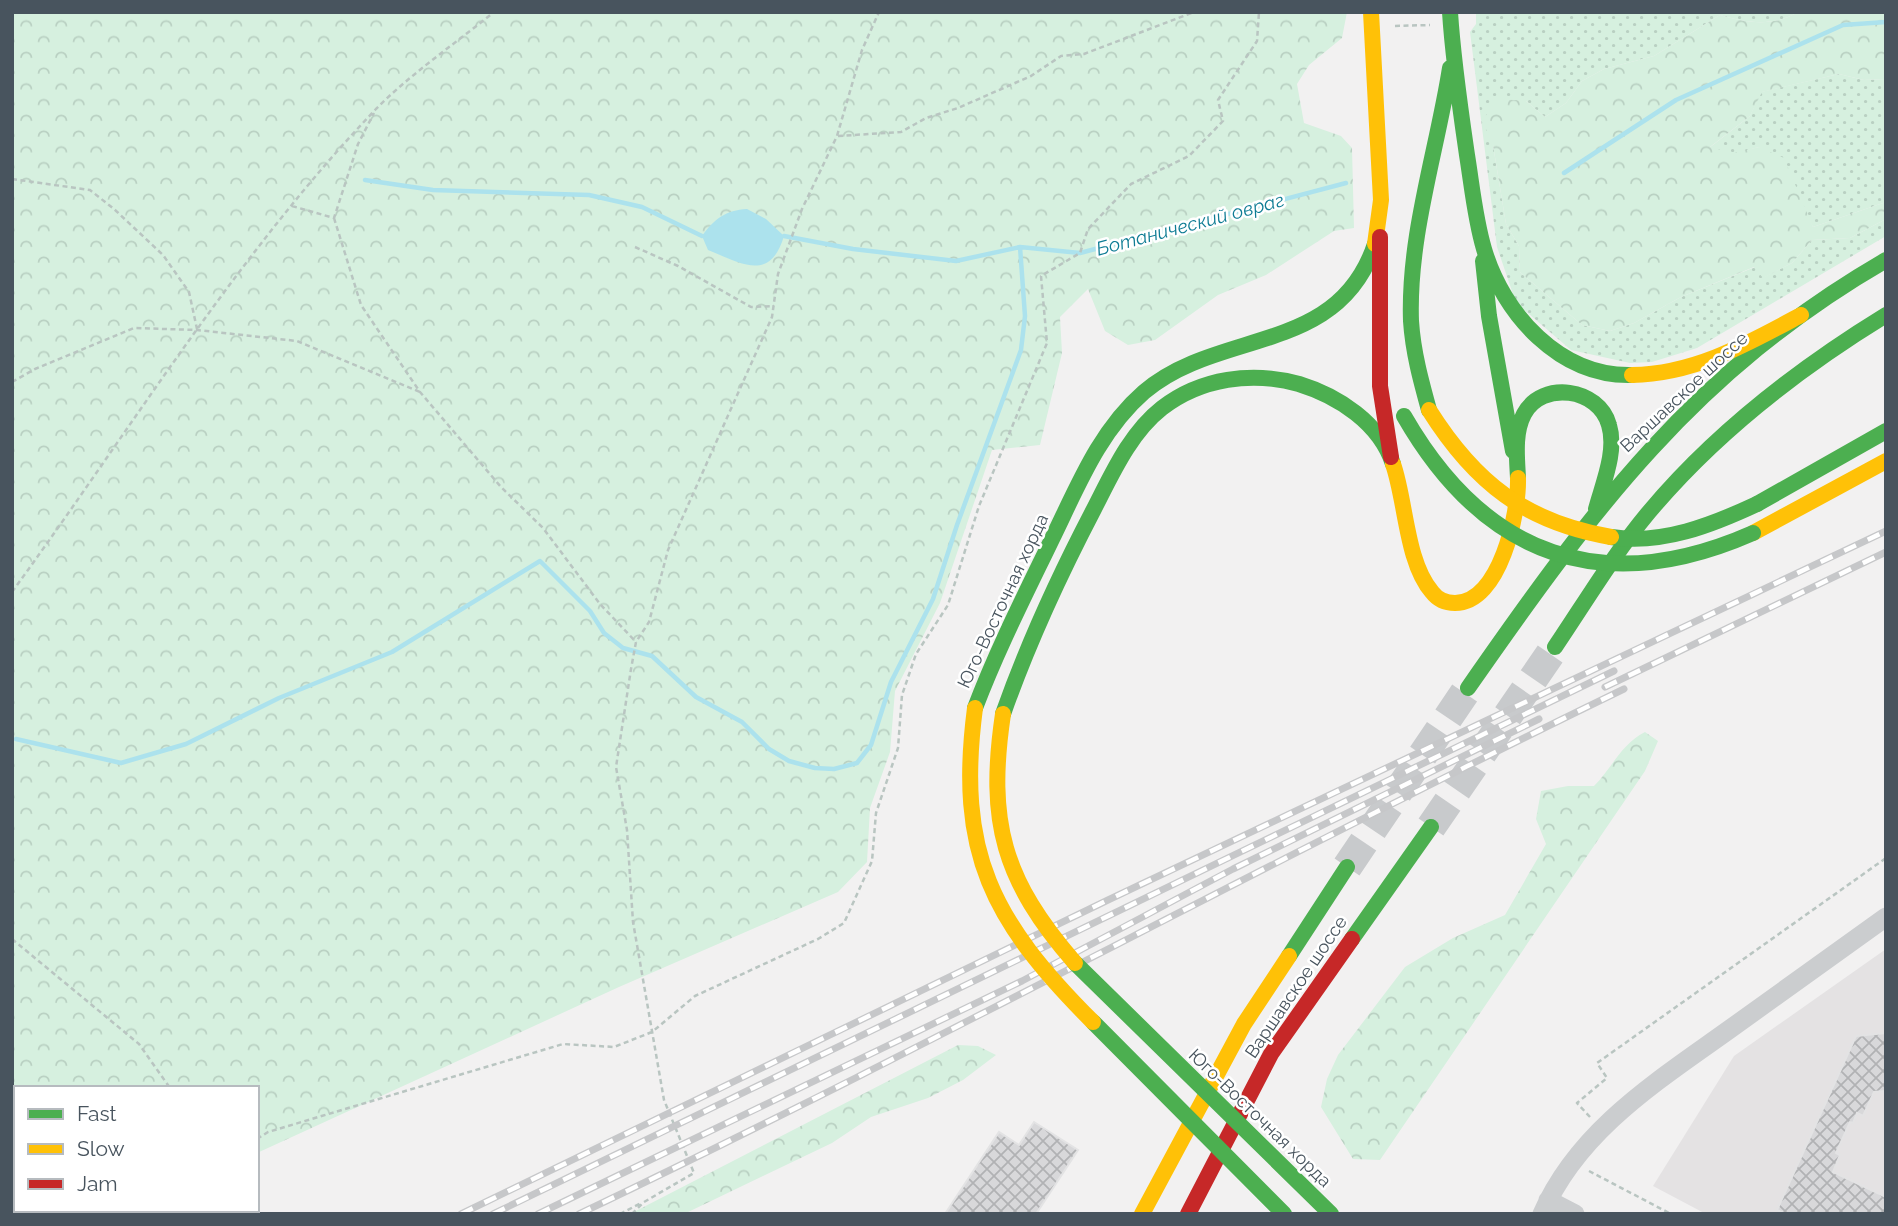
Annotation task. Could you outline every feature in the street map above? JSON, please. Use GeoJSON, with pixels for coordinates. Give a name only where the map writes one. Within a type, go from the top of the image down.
{"type":"FeatureCollection","features":[{"type":"Feature","properties":{"kind":"main road"},"geometry":{"type":"LineString","coordinates":[[1372,19],[1380,218],[1380,386],[1391,458],[1423,580],[1436,599],[1455,605],[1476,596],[1508,540],[1518,503],[1515,467],[1489,316],[1481,237],[1451,26]]}},
{"type":"Feature","properties":{"kind":"main road"},"geometry":{"type":"LineString","coordinates":[[1451,26],[1445,101],[1409,297],[1412,355],[1429,410],[1451,448],[1485,483],[1522,510],[1577,532],[1622,539],[1665,536],[1698,529],[1756,504],[1886,430]]}},
{"type":"Feature","properties":{"kind":"main road","name":"Юго-Восточная хорда"},"geometry":{"type":"LineString","coordinates":[[1284,1214],[1068,994],[1026,947],[1000,909],[981,867],[970,816],[967,768],[975,708],[1009,625],[1092,458],[1115,420],[1144,392],[1178,368],[1209,355],[1292,331],[1323,316],[1352,292],[1370,260],[1380,218]]}},
{"type":"Feature","properties":{"kind":"main road"},"geometry":{"type":"LineString","coordinates":[[1481,237],[1495,282],[1507,304],[1527,330],[1572,361],[1614,375],[1658,375],[1683,368],[1728,351],[1801,315]]}},
{"type":"Feature","properties":{"kind":"main road","name":"Варшавское шоссе"},"geometry":{"type":"LineString","coordinates":[[1468,688],[1596,509],[1648,450],[1699,399],[1768,339],[1886,260]]}},
{"type":"Feature","properties":{"kind":"main road"},"geometry":{"type":"LineString","coordinates":[[1380,308],[1388,361],[1404,416],[1431,462],[1467,503],[1509,533],[1549,551],[1594,562],[1647,565],[1702,555],[1753,533],[1886,461]]}},
{"type":"Feature","properties":{"kind":"main road"},"geometry":{"type":"LineString","coordinates":[[1555,647],[1622,546],[1697,460],[1795,376],[1886,315]]}},
{"type":"Feature","properties":{"kind":"main road","name":"Юго-Восточная хорда"},"geometry":{"type":"LineString","coordinates":[[1331,1214],[1082,970],[1031,904],[1009,862],[997,816],[995,767],[1003,713],[1049,593],[1121,457],[1170,401],[1196,387],[1226,379],[1271,377],[1310,387],[1348,406],[1370,427],[1391,458]]}},
{"type":"Feature","properties":{"kind":"main road"},"geometry":{"type":"LineString","coordinates":[[1515,467],[1521,420],[1533,401],[1553,392],[1564,391],[1587,398],[1599,407],[1610,428],[1610,447],[1596,509]]}},
{"type":"Feature","properties":{"kind":"main road","name":"Варшавское шоссе"},"geometry":{"type":"LineString","coordinates":[[1188,1214],[1271,1054],[1431,827]]}},
{"type":"Feature","properties":{"kind":"main road","name":"Варшавское шоссе"},"geometry":{"type":"LineString","coordinates":[[1142,1214],[1244,1024],[1347,867]]}},
{"type":"Feature","properties":{"kind":"street"},"geometry":{"type":"LineString","coordinates":[[1575,1214],[1545,1207],[1574,1163],[1602,1129],[1632,1100],[1886,917]]}},
{"type":"Feature","properties":{"kind":"path"},"geometry":{"type":"LineString","coordinates":[[12,592],[247,260],[377,108],[494,12]]}},
{"type":"Feature","properties":{"kind":"path"},"geometry":{"type":"LineString","coordinates":[[620,1214],[694,1172],[664,1100],[634,922],[627,830],[616,767],[636,642],[649,621],[668,550],[772,317],[782,262],[807,198],[837,136],[862,50],[879,12]]}},
{"type":"Feature","properties":{"kind":"path"},"geometry":{"type":"LineString","coordinates":[[837,136],[901,132],[926,118],[958,108],[1031,76],[1061,56],[1084,54],[1194,12]]}},
{"type":"Feature","properties":{"kind":"path"},"geometry":{"type":"LineString","coordinates":[[259,1138],[268,1132],[563,1044],[614,1047],[652,1032],[695,996],[818,939],[844,923],[872,861],[876,813],[898,748],[902,695],[916,654],[948,605],[979,506],[1046,343],[1041,276],[1080,253],[1088,229],[1131,184],[1189,156],[1223,121],[1218,100],[1256,41],[1259,12]]}},
{"type":"Feature","properties":{"kind":"path"},"geometry":{"type":"LineString","coordinates":[[1372,19],[1451,26]]}},
{"type":"Feature","properties":{"kind":"path"},"geometry":{"type":"LineString","coordinates":[[377,108],[358,144],[334,218],[361,305],[420,392],[501,487],[543,528],[600,604],[636,642]]}},
{"type":"Feature","properties":{"kind":"path"},"geometry":{"type":"LineString","coordinates":[[12,179],[90,190],[114,209],[163,255],[183,283],[189,292],[197,330]]}},
{"type":"Feature","properties":{"kind":"path"},"geometry":{"type":"LineString","coordinates":[[292,206],[334,218]]}},
{"type":"Feature","properties":{"kind":"path"},"geometry":{"type":"LineString","coordinates":[[635,247],[678,266],[751,307],[774,306]]}},
{"type":"Feature","properties":{"kind":"path"},"geometry":{"type":"LineString","coordinates":[[12,382],[35,369],[134,328],[197,330],[297,341],[420,392]]}},
{"type":"Feature","properties":{"kind":"path"},"geometry":{"type":"LineString","coordinates":[[1602,1129],[1577,1103],[1607,1077],[1597,1063],[1886,858]]}},
{"type":"Feature","properties":{"kind":"path"},"geometry":{"type":"LineString","coordinates":[[12,939],[139,1044],[169,1086]]}},
{"type":"Feature","properties":{"kind":"path"},"geometry":{"type":"LineString","coordinates":[[1574,1163],[1671,1214]]}},
{"type":"Feature","properties":{"kind":"path"},"geometry":{"type":"LineString","coordinates":[[632,1214],[643,1202]]}},
{"type":"Feature","properties":{"kind":"shaded area"},"geometry":{"type":"Polygon","coordinates":[[[1886,949],[1886,1214],[1706,1214],[1653,1186],[1734,1056],[1886,949]]]}},
{"type":"Feature","properties":{"kind":"green space"},"geometry":{"type":"Polygon","coordinates":[[[12,12],[1347,12],[1342,38],[1309,65],[1297,84],[1304,123],[1341,136],[1352,148],[1354,228],[1334,231],[1266,275],[1218,295],[1155,340],[1128,345],[1105,331],[1088,289],[1060,317],[1062,353],[1040,445],[992,450],[940,603],[895,691],[890,752],[870,808],[867,862],[838,892],[619,987],[259,1152],[259,1086],[14,1086],[14,1212],[120,1212],[12,1214],[12,12]]]}},
{"type":"Feature","properties":{"kind":"green space"},"geometry":{"type":"Polygon","coordinates":[[[1476,12],[1798,12],[1770,22],[1740,20],[1720,15],[1654,56],[1604,69],[1582,81],[1566,103],[1545,117],[1526,101],[1493,145],[1506,224],[1519,246],[1520,272],[1582,325],[1610,331],[1634,323],[1681,297],[1755,267],[1764,277],[1792,263],[1812,240],[1850,238],[1886,219],[1886,236],[1697,348],[1652,362],[1630,363],[1571,350],[1516,303],[1497,247],[1470,32],[1476,24],[1476,12]]]}},
{"type":"Feature","properties":{"kind":"green space"},"geometry":{"type":"Polygon","coordinates":[[[1798,12],[1886,12],[1886,79],[1864,80],[1839,74],[1762,92],[1750,116],[1710,147],[1733,153],[1759,147],[1784,158],[1813,227],[1886,202],[1886,219],[1850,238],[1812,240],[1792,263],[1763,278],[1754,267],[1681,297],[1634,323],[1610,331],[1582,325],[1520,272],[1519,246],[1506,224],[1493,145],[1482,120],[1500,99],[1526,101],[1545,117],[1566,103],[1582,81],[1604,69],[1654,56],[1720,15],[1740,20],[1770,22],[1798,12]]]}},
{"type":"Feature","properties":{"kind":"green space"},"geometry":{"type":"Polygon","coordinates":[[[1839,74],[1864,80],[1886,79],[1886,202],[1813,227],[1801,205],[1759,147],[1733,154],[1709,148],[1750,116],[1761,92],[1839,74]]]}},
{"type":"Feature","properties":{"kind":"green space"},"geometry":{"type":"Polygon","coordinates":[[[1645,732],[1658,741],[1645,771],[1380,1160],[1353,1159],[1321,1107],[1327,1079],[1338,1055],[1405,967],[1453,938],[1505,915],[1546,844],[1536,819],[1541,791],[1568,786],[1594,786],[1623,749],[1645,732]]]}},
{"type":"Feature","properties":{"kind":"green space"},"geometry":{"type":"Polygon","coordinates":[[[958,1045],[978,1046],[996,1055],[963,1080],[928,1098],[871,1117],[832,1143],[684,1214],[630,1214],[958,1045]]]}},
{"type":"Feature","properties":{"kind":"water"},"geometry":{"type":"Polygon","coordinates":[[[747,209],[766,219],[784,236],[778,251],[763,265],[743,264],[708,250],[702,236],[721,216],[747,209]]]}},
{"type":"Feature","properties":{"kind":"building"},"geometry":{"type":"Polygon","coordinates":[[[1886,1033],[1886,1091],[1874,1092],[1863,1116],[1857,1113],[1853,1123],[1850,1122],[1836,1153],[1840,1155],[1833,1172],[1886,1197],[1886,1214],[1786,1214],[1777,1210],[1856,1036],[1886,1033]]]}},
{"type":"Feature","properties":{"kind":"building"},"geometry":{"type":"Polygon","coordinates":[[[1034,1122],[1078,1150],[1036,1214],[945,1214],[999,1132],[1019,1145],[1034,1122]]]}},
{"type":"Feature","properties":{"kind":"waterway","name":"Ботанический овраг"},"geometry":{"type":"LineString","coordinates":[[1564,173],[1676,100],[1843,25],[1886,22]]}},
{"type":"Feature","properties":{"kind":"waterway"},"geometry":{"type":"LineString","coordinates":[[365,180],[433,190],[589,195],[642,207],[702,236]]}},
{"type":"Feature","properties":{"kind":"waterway","name":"Ботанический овраг"},"geometry":{"type":"LineString","coordinates":[[784,236],[853,249],[956,261],[1020,247],[1080,253],[1346,183]]}},
{"type":"Feature","properties":{"kind":"waterway"},"geometry":{"type":"LineString","coordinates":[[16,739],[121,763],[186,744],[279,698],[392,652],[540,561],[590,611],[604,633],[623,648],[652,656],[696,697],[742,722],[769,749],[789,761],[815,768],[834,769],[857,763],[871,745],[891,682],[933,599],[1021,350],[1025,316],[1020,247]]}},
{"type":"Feature","properties":{"kind":"tunnel"},"geometry":{"type":"LineString","coordinates":[[1431,827],[1555,647]]}},
{"type":"Feature","properties":{"kind":"tunnel"},"geometry":{"type":"LineString","coordinates":[[1347,867],[1468,688]]}},
{"type":"Feature","properties":{"kind":"railway"},"geometry":{"type":"LineString","coordinates":[[461,1214],[1108,900],[1886,531]]}},
{"type":"Feature","properties":{"kind":"railway"},"geometry":{"type":"LineString","coordinates":[[1605,687],[1886,552]]}},
{"type":"Feature","properties":{"kind":"railway"},"geometry":{"type":"LineString","coordinates":[[493,1214],[1614,671]]}},
{"type":"Feature","properties":{"kind":"railway"},"geometry":{"type":"LineString","coordinates":[[579,1214],[841,1085],[1362,819],[1624,689]]}},
{"type":"Feature","properties":{"kind":"railway"},"geometry":{"type":"LineString","coordinates":[[538,1214],[1022,981],[1233,869],[1539,719]]}},
{"type":"Feature","properties":{"kind":"traffic: fast"},"geometry":{"type":"LineString","coordinates":[[1450,12],[1474,202],[1481,238],[1493,273],[1520,318],[1538,337],[1559,353],[1581,365],[1606,373],[1632,375]]}},
{"type":"Feature","properties":{"kind":"traffic: fast"},"geometry":{"type":"LineString","coordinates":[[1429,410],[1414,344],[1411,289],[1424,194],[1450,68]]}},
{"type":"Feature","properties":{"kind":"traffic: fast"},"geometry":{"type":"LineString","coordinates":[[975,708],[1080,480],[1102,442],[1128,407],[1144,392],[1174,372],[1274,336],[1305,323],[1334,305],[1358,280],[1375,244]]}},
{"type":"Feature","properties":{"kind":"traffic: fast"},"geometry":{"type":"LineString","coordinates":[[1468,688],[1604,504],[1702,397],[1757,349],[1818,303],[1886,260]]}},
{"type":"Feature","properties":{"kind":"traffic: fast"},"geometry":{"type":"LineString","coordinates":[[1483,261],[1489,316],[1513,451]]}},
{"type":"Feature","properties":{"kind":"traffic: fast"},"geometry":{"type":"LineString","coordinates":[[1555,647],[1636,528],[1702,455],[1790,380],[1886,315]]}},
{"type":"Feature","properties":{"kind":"traffic: fast"},"geometry":{"type":"LineString","coordinates":[[1003,714],[1045,610],[1115,468],[1140,429],[1177,398],[1210,384],[1245,378],[1299,384],[1328,396],[1356,413],[1378,436],[1393,464]]}},
{"type":"Feature","properties":{"kind":"traffic: fast"},"geometry":{"type":"LineString","coordinates":[[1518,478],[1519,429],[1524,414],[1532,403],[1543,396],[1556,393],[1582,396],[1594,403],[1603,413],[1611,435],[1608,467],[1596,509]]}},
{"type":"Feature","properties":{"kind":"traffic: fast"},"geometry":{"type":"LineString","coordinates":[[1404,416],[1436,464],[1472,503],[1510,532],[1553,552],[1598,562],[1647,562],[1698,553],[1753,533]]}},
{"type":"Feature","properties":{"kind":"traffic: fast"},"geometry":{"type":"LineString","coordinates":[[1757,504],[1886,431]]}},
{"type":"Feature","properties":{"kind":"traffic: fast"},"geometry":{"type":"LineString","coordinates":[[1611,537],[1630,539],[1668,536],[1704,526],[1757,504]]}},
{"type":"Feature","properties":{"kind":"traffic: fast"},"geometry":{"type":"LineString","coordinates":[[1352,939],[1431,827]]}},
{"type":"Feature","properties":{"kind":"traffic: fast"},"geometry":{"type":"LineString","coordinates":[[1289,956],[1347,867]]}},
{"type":"Feature","properties":{"kind":"traffic: fast"},"geometry":{"type":"LineString","coordinates":[[1075,963],[1331,1214]]}},
{"type":"Feature","properties":{"kind":"traffic: fast"},"geometry":{"type":"LineString","coordinates":[[1093,1022],[1284,1214]]}},
{"type":"Feature","properties":{"kind":"traffic: slow"},"geometry":{"type":"LineString","coordinates":[[1371,12],[1381,200],[1375,244]]}},
{"type":"Feature","properties":{"kind":"traffic: slow"},"geometry":{"type":"LineString","coordinates":[[1632,375],[1677,369],[1720,356],[1801,315]]}},
{"type":"Feature","properties":{"kind":"traffic: slow"},"geometry":{"type":"LineString","coordinates":[[1429,410],[1465,459],[1505,495],[1553,521],[1611,537]]}},
{"type":"Feature","properties":{"kind":"traffic: slow"},"geometry":{"type":"LineString","coordinates":[[1753,533],[1886,461]]}},
{"type":"Feature","properties":{"kind":"traffic: slow"},"geometry":{"type":"LineString","coordinates":[[1393,464],[1417,565],[1434,595],[1452,603],[1471,599],[1495,573],[1510,533],[1518,478]]}},
{"type":"Feature","properties":{"kind":"traffic: slow"},"geometry":{"type":"LineString","coordinates":[[975,708],[970,759],[971,804],[977,844],[989,882],[1006,916],[1029,951],[1093,1022]]}},
{"type":"Feature","properties":{"kind":"traffic: slow"},"geometry":{"type":"LineString","coordinates":[[1003,714],[997,787],[1006,848],[1016,876],[1031,904],[1075,963]]}},
{"type":"Feature","properties":{"kind":"traffic: slow"},"geometry":{"type":"LineString","coordinates":[[1142,1214],[1244,1024],[1289,956]]}},
{"type":"Feature","properties":{"kind":"traffic: jam"},"geometry":{"type":"LineString","coordinates":[[1380,237],[1380,386],[1391,457]]}},
{"type":"Feature","properties":{"kind":"traffic: jam"},"geometry":{"type":"LineString","coordinates":[[1188,1214],[1271,1054],[1352,939]]}}]}
